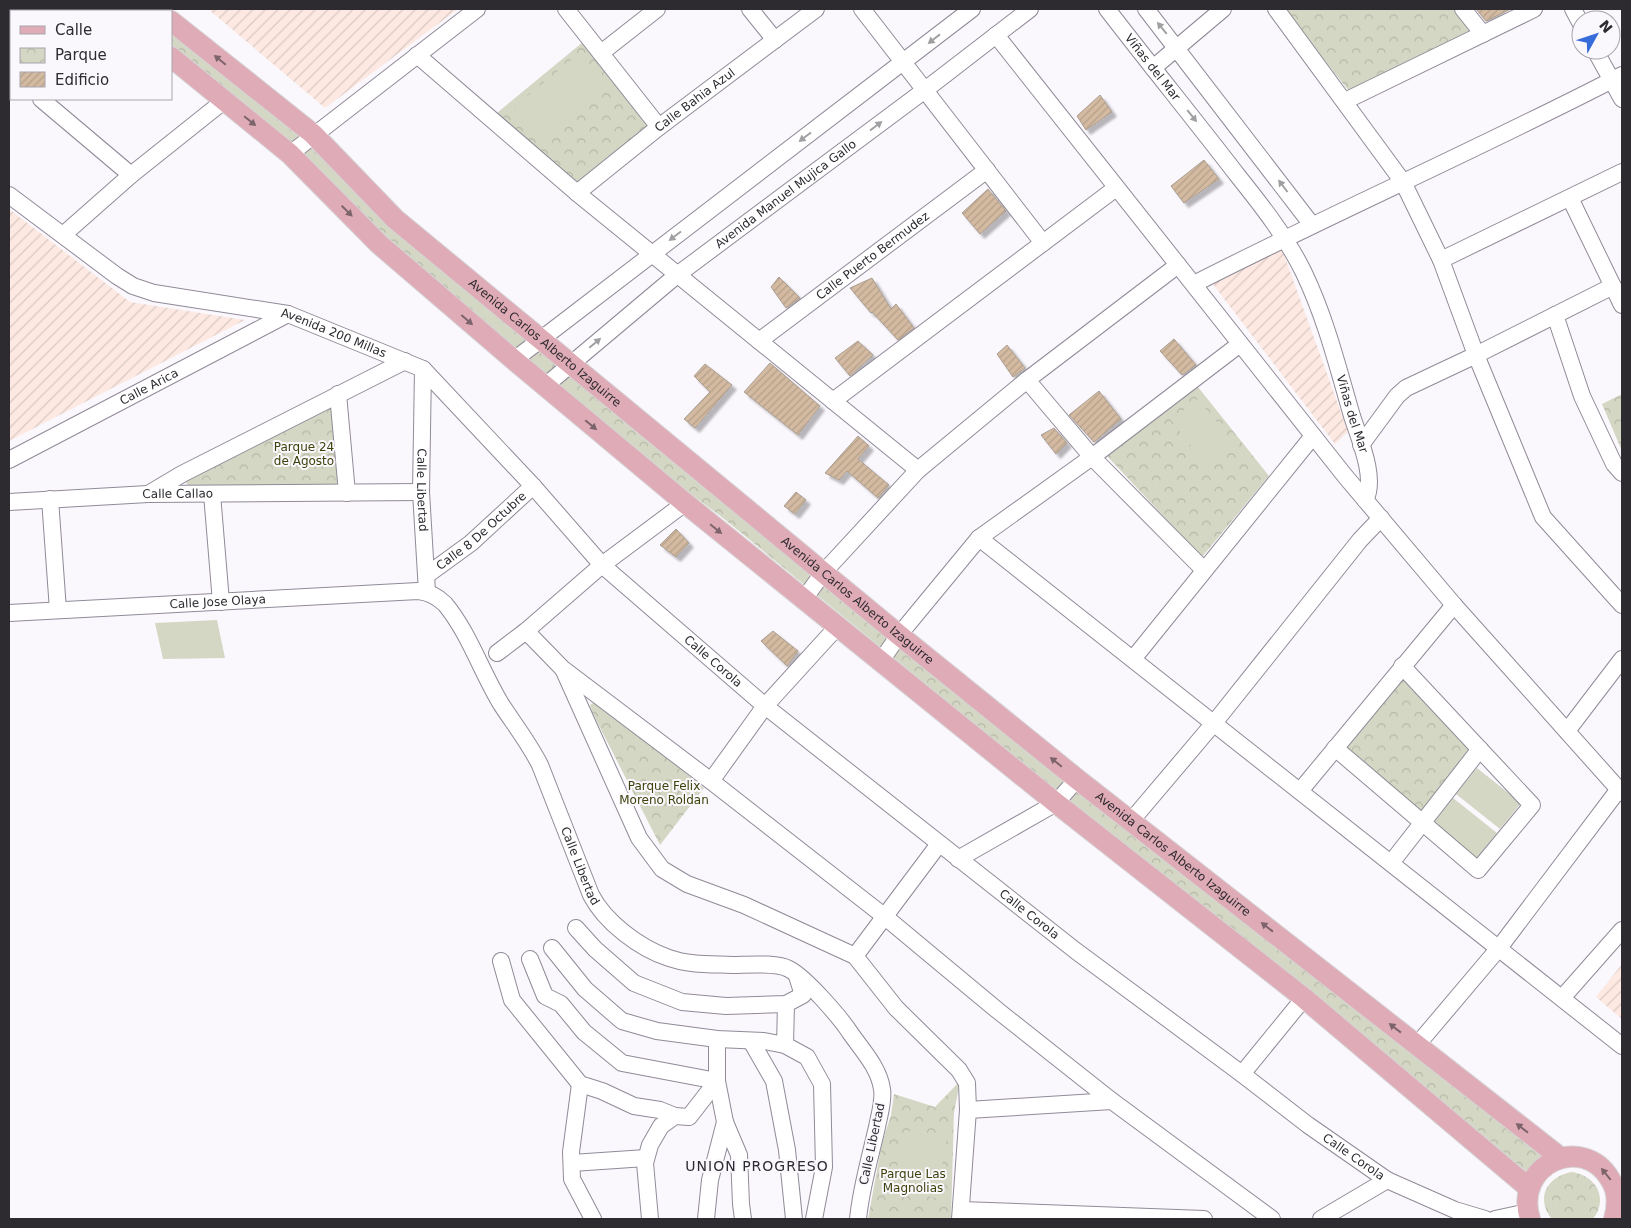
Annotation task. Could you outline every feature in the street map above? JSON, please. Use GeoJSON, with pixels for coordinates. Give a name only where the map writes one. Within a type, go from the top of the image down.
{"type":"FeatureCollection","features":[{"type":"Feature","properties":{"kind":"main road","name":"Avenida Carlos Alberto Izaguirre"},"geometry":{"type":"LineString","coordinates":[[172,22],[313,134],[396,219],[898,635],[1077,779],[1560,1158]]}},
{"type":"Feature","properties":{"kind":"main road"},"geometry":{"type":"LineString","coordinates":[[172,59],[290,154],[379,244],[685,503],[1056,804],[1304,998],[1529,1188]]}},
{"type":"Feature","properties":{"kind":"main road"},"geometry":{"type":"LineString","coordinates":[[1529,1216],[1527,1196],[1529,1188],[1538,1172],[1544,1166],[1560,1158],[1578,1157],[1587,1159],[1602,1168],[1608,1175],[1616,1191],[1617,1219]]}},
{"type":"Feature","properties":{"kind":"street"},"geometry":{"type":"LineString","coordinates":[[290,154],[313,134],[477,9]]}},
{"type":"Feature","properties":{"kind":"street"},"geometry":{"type":"LineString","coordinates":[[566,9],[659,127]]}},
{"type":"Feature","properties":{"kind":"street"},"geometry":{"type":"LineString","coordinates":[[601,53],[657,9]]}},
{"type":"Feature","properties":{"kind":"street"},"geometry":{"type":"LineString","coordinates":[[750,9],[775,40]]}},
{"type":"Feature","properties":{"kind":"street","name":"Calle Bahia Azul"},"geometry":{"type":"LineString","coordinates":[[576,193],[659,127],[816,9]]}},
{"type":"Feature","properties":{"kind":"street"},"geometry":{"type":"LineString","coordinates":[[862,9],[1043,243]]}},
{"type":"Feature","properties":{"kind":"street"},"geometry":{"type":"LineString","coordinates":[[514,360],[972,9]]}},
{"type":"Feature","properties":{"kind":"street","name":"Avenida Manuel Mujica Gallo"},"geometry":{"type":"LineString","coordinates":[[545,386],[677,275],[1030,9]]}},
{"type":"Feature","properties":{"kind":"street","name":"Viñas del Mar"},"geometry":{"type":"LineString","coordinates":[[1107,9],[1213,142],[1284,238],[1304,272],[1326,328],[1361,445],[1370,480],[1366,500]]}},
{"type":"Feature","properties":{"kind":"street"},"geometry":{"type":"LineString","coordinates":[[1146,9],[1312,225]]}},
{"type":"Feature","properties":{"kind":"street"},"geometry":{"type":"LineString","coordinates":[[1153,68],[1223,9]]}},
{"type":"Feature","properties":{"kind":"street"},"geometry":{"type":"LineString","coordinates":[[1276,9],[1403,182],[1441,260],[1476,355],[1543,517],[1622,606]]}},
{"type":"Feature","properties":{"kind":"street"},"geometry":{"type":"LineString","coordinates":[[1464,9],[1483,34]]}},
{"type":"Feature","properties":{"kind":"street"},"geometry":{"type":"LineString","coordinates":[[1345,101],[1534,9]]}},
{"type":"Feature","properties":{"kind":"street"},"geometry":{"type":"LineString","coordinates":[[996,35],[1313,436],[1454,605],[1620,791],[1499,948],[1416,1045]]}},
{"type":"Feature","properties":{"kind":"street"},"geometry":{"type":"LineString","coordinates":[[417,55],[576,193],[918,470]]}},
{"type":"Feature","properties":{"kind":"street"},"geometry":{"type":"LineString","coordinates":[[1603,60],[1617,78],[1622,99]]}},
{"type":"Feature","properties":{"kind":"street"},"geometry":{"type":"LineString","coordinates":[[1194,284],[1284,238],[1617,78]]}},
{"type":"Feature","properties":{"kind":"street"},"geometry":{"type":"LineString","coordinates":[[42,100],[131,175]]}},
{"type":"Feature","properties":{"kind":"street"},"geometry":{"type":"LineString","coordinates":[[62,235],[131,175],[225,100]]}},
{"type":"Feature","properties":{"kind":"street","name":"Calle Puerto Bermudez"},"geometry":{"type":"LineString","coordinates":[[759,341],[986,170]]}},
{"type":"Feature","properties":{"kind":"street"},"geometry":{"type":"LineString","coordinates":[[1441,260],[1622,172]]}},
{"type":"Feature","properties":{"kind":"street"},"geometry":{"type":"LineString","coordinates":[[833,401],[1116,188]]}},
{"type":"Feature","properties":{"kind":"street","name":"Avenida 200 Millas"},"geometry":{"type":"LineString","coordinates":[[9,195],[133,286],[154,293],[288,314],[423,369],[533,486],[602,565]]}},
{"type":"Feature","properties":{"kind":"street"},"geometry":{"type":"LineString","coordinates":[[1570,198],[1622,305]]}},
{"type":"Feature","properties":{"kind":"street"},"geometry":{"type":"LineString","coordinates":[[804,599],[823,573],[918,470],[1027,380],[1178,265]]}},
{"type":"Feature","properties":{"kind":"street"},"geometry":{"type":"LineString","coordinates":[[1361,445],[1397,396],[1406,388],[1613,286]]}},
{"type":"Feature","properties":{"kind":"street","name":"Calle Arica"},"geometry":{"type":"LineString","coordinates":[[9,460],[288,314]]}},
{"type":"Feature","properties":{"kind":"street"},"geometry":{"type":"LineString","coordinates":[[1555,315],[1582,396],[1614,464],[1622,473]]}},
{"type":"Feature","properties":{"kind":"street"},"geometry":{"type":"LineString","coordinates":[[881,661],[898,635],[980,538],[1092,457],[1240,344]]}},
{"type":"Feature","properties":{"kind":"street"},"geometry":{"type":"LineString","coordinates":[[148,494],[182,474],[405,361]]}},
{"type":"Feature","properties":{"kind":"street","name":"Calle Libertad"},"geometry":{"type":"LineString","coordinates":[[423,369],[421,492],[427,592],[443,602],[462,628],[501,704],[531,746],[591,895],[606,917],[639,943],[669,958],[700,964],[764,964],[788,968],[812,988],[843,1022],[876,1069],[882,1090],[858,1219]]}},
{"type":"Feature","properties":{"kind":"street"},"geometry":{"type":"LineString","coordinates":[[1027,380],[1092,457],[1204,570]]}},
{"type":"Feature","properties":{"kind":"street"},"geometry":{"type":"LineString","coordinates":[[338,394],[348,493]]}},
{"type":"Feature","properties":{"kind":"street"},"geometry":{"type":"LineString","coordinates":[[1133,659],[1313,436]]}},
{"type":"Feature","properties":{"kind":"street","name":"Calle 8 De Octubre"},"geometry":{"type":"LineString","coordinates":[[427,575],[471,543],[533,486]]}},
{"type":"Feature","properties":{"kind":"street","name":"Calle Callao"},"geometry":{"type":"LineString","coordinates":[[9,502],[148,494],[421,492]]}},
{"type":"Feature","properties":{"kind":"street"},"geometry":{"type":"LineString","coordinates":[[212,494],[221,602]]}},
{"type":"Feature","properties":{"kind":"street"},"geometry":{"type":"LineString","coordinates":[[50,499],[58,610]]}},
{"type":"Feature","properties":{"kind":"street"},"geometry":{"type":"LineString","coordinates":[[496,653],[526,631],[602,565],[685,503]]}},
{"type":"Feature","properties":{"kind":"street"},"geometry":{"type":"LineString","coordinates":[[1131,821],[1214,723],[1360,540],[1381,518]]}},
{"type":"Feature","properties":{"kind":"street"},"geometry":{"type":"LineString","coordinates":[[980,538],[1622,1046]]}},
{"type":"Feature","properties":{"kind":"street","name":"Calle Corola"},"geometry":{"type":"LineString","coordinates":[[602,565],[765,706],[1076,951],[1308,1125],[1387,1180],[1455,1210],[1485,1219]]}},
{"type":"Feature","properties":{"kind":"street","name":"Calle Jose Olaya"},"geometry":{"type":"LineString","coordinates":[[9,613],[427,592]]}},
{"type":"Feature","properties":{"kind":"street"},"geometry":{"type":"LineString","coordinates":[[1300,791],[1454,605]]}},
{"type":"Feature","properties":{"kind":"street"},"geometry":{"type":"LineString","coordinates":[[712,782],[765,706],[837,627]]}},
{"type":"Feature","properties":{"kind":"street"},"geometry":{"type":"LineString","coordinates":[[526,631],[563,669],[884,916],[997,1010],[1112,1101],[1272,1219]]}},
{"type":"Feature","properties":{"kind":"street"},"geometry":{"type":"LineString","coordinates":[[1567,731],[1622,659]]}},
{"type":"Feature","properties":{"kind":"street"},"geometry":{"type":"LineString","coordinates":[[1335,748],[1478,870],[1532,805],[1402,666]]}},
{"type":"Feature","properties":{"kind":"street"},"geometry":{"type":"LineString","coordinates":[[563,669],[639,838],[662,869],[687,884],[744,905],[854,956],[896,1008],[959,1070],[967,1083],[968,1110],[960,1215],[1204,1219]]}},
{"type":"Feature","properties":{"kind":"street"},"geometry":{"type":"LineString","coordinates":[[1391,863],[1480,749]]}},
{"type":"Feature","properties":{"kind":"street"},"geometry":{"type":"LineString","coordinates":[[958,858],[1056,804],[1077,779]]}},
{"type":"Feature","properties":{"kind":"street"},"geometry":{"type":"LineString","coordinates":[[854,956],[939,844]]}},
{"type":"Feature","properties":{"kind":"street"},"geometry":{"type":"LineString","coordinates":[[576,928],[595,949],[634,983],[682,1002],[726,1006],[786,1004],[803,995],[797,976]]}},
{"type":"Feature","properties":{"kind":"street"},"geometry":{"type":"LineString","coordinates":[[1562,998],[1622,930]]}},
{"type":"Feature","properties":{"kind":"street"},"geometry":{"type":"LineString","coordinates":[[552,948],[585,990],[622,1021],[658,1031],[716,1040],[751,1041],[785,1045],[807,1057],[822,1084],[824,1167],[814,1219]]}},
{"type":"Feature","properties":{"kind":"street"},"geometry":{"type":"LineString","coordinates":[[530,960],[545,996],[561,1004],[584,1032],[622,1063],[717,1081]]}},
{"type":"Feature","properties":{"kind":"street"},"geometry":{"type":"LineString","coordinates":[[501,961],[512,1000],[580,1084],[602,1091],[634,1106],[660,1110],[674,1116],[689,1117],[717,1081]]}},
{"type":"Feature","properties":{"kind":"street"},"geometry":{"type":"LineString","coordinates":[[1242,1074],[1304,998]]}},
{"type":"Feature","properties":{"kind":"street"},"geometry":{"type":"LineString","coordinates":[[785,1045],[786,1004]]}},
{"type":"Feature","properties":{"kind":"street"},"geometry":{"type":"LineString","coordinates":[[716,1040],[717,1081],[725,1122],[739,1155],[743,1219]]}},
{"type":"Feature","properties":{"kind":"street"},"geometry":{"type":"LineString","coordinates":[[751,1041],[774,1081],[787,1150],[794,1219]]}},
{"type":"Feature","properties":{"kind":"street"},"geometry":{"type":"LineString","coordinates":[[580,1084],[571,1152],[572,1179],[593,1219]]}},
{"type":"Feature","properties":{"kind":"street"},"geometry":{"type":"LineString","coordinates":[[968,1110],[1112,1101]]}},
{"type":"Feature","properties":{"kind":"street"},"geometry":{"type":"LineString","coordinates":[[650,1219],[646,1158],[650,1145],[661,1126],[674,1116]]}},
{"type":"Feature","properties":{"kind":"street"},"geometry":{"type":"LineString","coordinates":[[706,1219],[710,1180],[725,1122]]}},
{"type":"Feature","properties":{"kind":"street"},"geometry":{"type":"LineString","coordinates":[[572,1162],[646,1158]]}},
{"type":"Feature","properties":{"kind":"street"},"geometry":{"type":"LineString","coordinates":[[1320,1219],[1387,1180]]}},
{"type":"Feature","properties":{"kind":"street"},"geometry":{"type":"LineString","coordinates":[[1495,1219],[1529,1216]]}},
{"type":"Feature","properties":{"kind":"shaded area"},"geometry":{"type":"Polygon","coordinates":[[[208,9],[458,9],[325,108],[208,9]]]}},
{"type":"Feature","properties":{"kind":"shaded area"},"geometry":{"type":"Polygon","coordinates":[[[9,209],[130,302],[245,320],[9,441],[9,209]]]}},
{"type":"Feature","properties":{"kind":"shaded area"},"geometry":{"type":"Polygon","coordinates":[[[1282,249],[1348,432],[1335,444],[1212,283],[1282,249]]]}},
{"type":"Feature","properties":{"kind":"shaded area"},"geometry":{"type":"Polygon","coordinates":[[[1622,964],[1622,1019],[1596,997],[1622,964]]]}},
{"type":"Feature","properties":{"kind":"green space"},"geometry":{"type":"Polygon","coordinates":[[[1284,9],[1454,9],[1471,30],[1348,90],[1284,9]]]}},
{"type":"Feature","properties":{"kind":"green space"},"geometry":{"type":"Polygon","coordinates":[[[172,33],[285,121],[390,225],[1100,808],[1542,1156],[1529,1174],[1128,850],[723,518],[671,479],[540,370],[437,281],[382,237],[278,131],[172,47],[172,33]]]}},
{"type":"Feature","properties":{"kind":"green space"},"geometry":{"type":"Polygon","coordinates":[[[583,42],[651,129],[577,185],[492,117],[583,42]]]}},
{"type":"Feature","properties":{"kind":"green space"},"geometry":{"type":"Polygon","coordinates":[[[580,53],[607,85],[541,139],[514,107],[580,53]]]}},
{"type":"Feature","properties":{"kind":"green space"},"geometry":{"type":"Polygon","coordinates":[[[1198,387],[1269,476],[1202,557],[1107,456],[1198,387]]]}},
{"type":"Feature","properties":{"kind":"green space"},"geometry":{"type":"Polygon","coordinates":[[[1622,394],[1622,451],[1602,404],[1622,394]]]}},
{"type":"Feature","properties":{"kind":"green space"},"geometry":{"type":"Polygon","coordinates":[[[1198,399],[1233,443],[1206,465],[1171,420],[1198,399]]]}},
{"type":"Feature","properties":{"kind":"green space","name":"Parque 24 de Agosto"},"geometry":{"type":"Polygon","coordinates":[[[332,404],[340,479],[334,487],[190,487],[186,483],[185,479],[332,404]]]}},
{"type":"Feature","properties":{"kind":"green space"},"geometry":{"type":"Polygon","coordinates":[[[217,620],[225,658],[163,659],[155,623],[217,620]]]}},
{"type":"Feature","properties":{"kind":"green space"},"geometry":{"type":"Polygon","coordinates":[[[1407,674],[1475,747],[1422,817],[1343,750],[1407,674]]]}},
{"type":"Feature","properties":{"kind":"green space","name":"Parque Felix Moreno Roldan"},"geometry":{"type":"Polygon","coordinates":[[[596,701],[704,788],[660,845],[592,712],[590,705],[596,701]]]}},
{"type":"Feature","properties":{"kind":"green space"},"geometry":{"type":"Polygon","coordinates":[[[1477,768],[1521,803],[1500,829],[1456,794],[1477,768]]]}},
{"type":"Feature","properties":{"kind":"green space"},"geometry":{"type":"Polygon","coordinates":[[[1453,798],[1497,833],[1476,859],[1432,824],[1453,798]]]}},
{"type":"Feature","properties":{"kind":"green space","name":"Parque Las Magnolias"},"geometry":{"type":"Polygon","coordinates":[[[960,1081],[954,1113],[951,1219],[868,1219],[882,1143],[891,1115],[894,1094],[935,1107],[960,1081]]]}},
{"type":"Feature","properties":{"kind":"green space"},"geometry":{"type":"Polygon","coordinates":[[[904,1130],[947,1138],[936,1198],[893,1189],[904,1130]]]}},
{"type":"Feature","properties":{"kind":"green space"},"geometry":{"type":"Polygon","coordinates":[[[1572,1172],[1588,1178],[1598,1189],[1600,1203],[1593,1219],[1552,1219],[1547,1211],[1544,1204],[1544,1196],[1550,1183],[1563,1174],[1572,1172]]]}},
{"type":"Feature","properties":{"kind":"building"},"geometry":{"type":"Polygon","coordinates":[[[1476,9],[1511,9],[1486,21],[1476,9]]]}},
{"type":"Feature","properties":{"kind":"building"},"geometry":{"type":"Polygon","coordinates":[[[1100,95],[1112,112],[1086,130],[1077,116],[1100,95]]]}},
{"type":"Feature","properties":{"kind":"building"},"geometry":{"type":"Polygon","coordinates":[[[1204,160],[1219,179],[1184,203],[1171,186],[1204,160]]]}},
{"type":"Feature","properties":{"kind":"building"},"geometry":{"type":"Polygon","coordinates":[[[988,189],[1006,211],[980,234],[962,213],[988,189]]]}},
{"type":"Feature","properties":{"kind":"building"},"geometry":{"type":"Polygon","coordinates":[[[779,277],[800,298],[786,308],[771,287],[779,277]]]}},
{"type":"Feature","properties":{"kind":"building"},"geometry":{"type":"Polygon","coordinates":[[[872,278],[891,309],[896,304],[914,328],[898,340],[871,313],[850,288],[872,278]]]}},
{"type":"Feature","properties":{"kind":"building"},"geometry":{"type":"Polygon","coordinates":[[[1174,339],[1196,365],[1182,375],[1160,351],[1174,339]]]}},
{"type":"Feature","properties":{"kind":"building"},"geometry":{"type":"Polygon","coordinates":[[[858,341],[873,355],[850,376],[835,358],[858,341]]]}},
{"type":"Feature","properties":{"kind":"building"},"geometry":{"type":"Polygon","coordinates":[[[1007,345],[1025,368],[1013,377],[997,354],[1007,345]]]}},
{"type":"Feature","properties":{"kind":"building"},"geometry":{"type":"Polygon","coordinates":[[[770,363],[820,406],[798,435],[744,392],[770,363]]]}},
{"type":"Feature","properties":{"kind":"building"},"geometry":{"type":"Polygon","coordinates":[[[705,364],[732,385],[695,428],[684,419],[710,392],[694,376],[705,364]]]}},
{"type":"Feature","properties":{"kind":"building"},"geometry":{"type":"Polygon","coordinates":[[[1099,391],[1121,419],[1094,442],[1069,415],[1099,391]]]}},
{"type":"Feature","properties":{"kind":"building"},"geometry":{"type":"Polygon","coordinates":[[[1054,428],[1067,443],[1056,454],[1041,435],[1054,428]]]}},
{"type":"Feature","properties":{"kind":"building"},"geometry":{"type":"Polygon","coordinates":[[[858,436],[869,446],[858,459],[889,485],[878,498],[847,471],[839,480],[825,473],[858,436]]]}},
{"type":"Feature","properties":{"kind":"building"},"geometry":{"type":"Polygon","coordinates":[[[796,492],[806,500],[795,514],[784,506],[796,492]]]}},
{"type":"Feature","properties":{"kind":"building"},"geometry":{"type":"Polygon","coordinates":[[[676,529],[689,543],[676,557],[660,545],[676,529]]]}},
{"type":"Feature","properties":{"kind":"building"},"geometry":{"type":"Polygon","coordinates":[[[773,631],[798,651],[787,666],[761,641],[773,631]]]}},
{"type":"Feature","properties":{"kind":"district","name":"UNION PROGRESO"},"geometry":{"type":"Point","coordinates":[757,1166]}}]}
